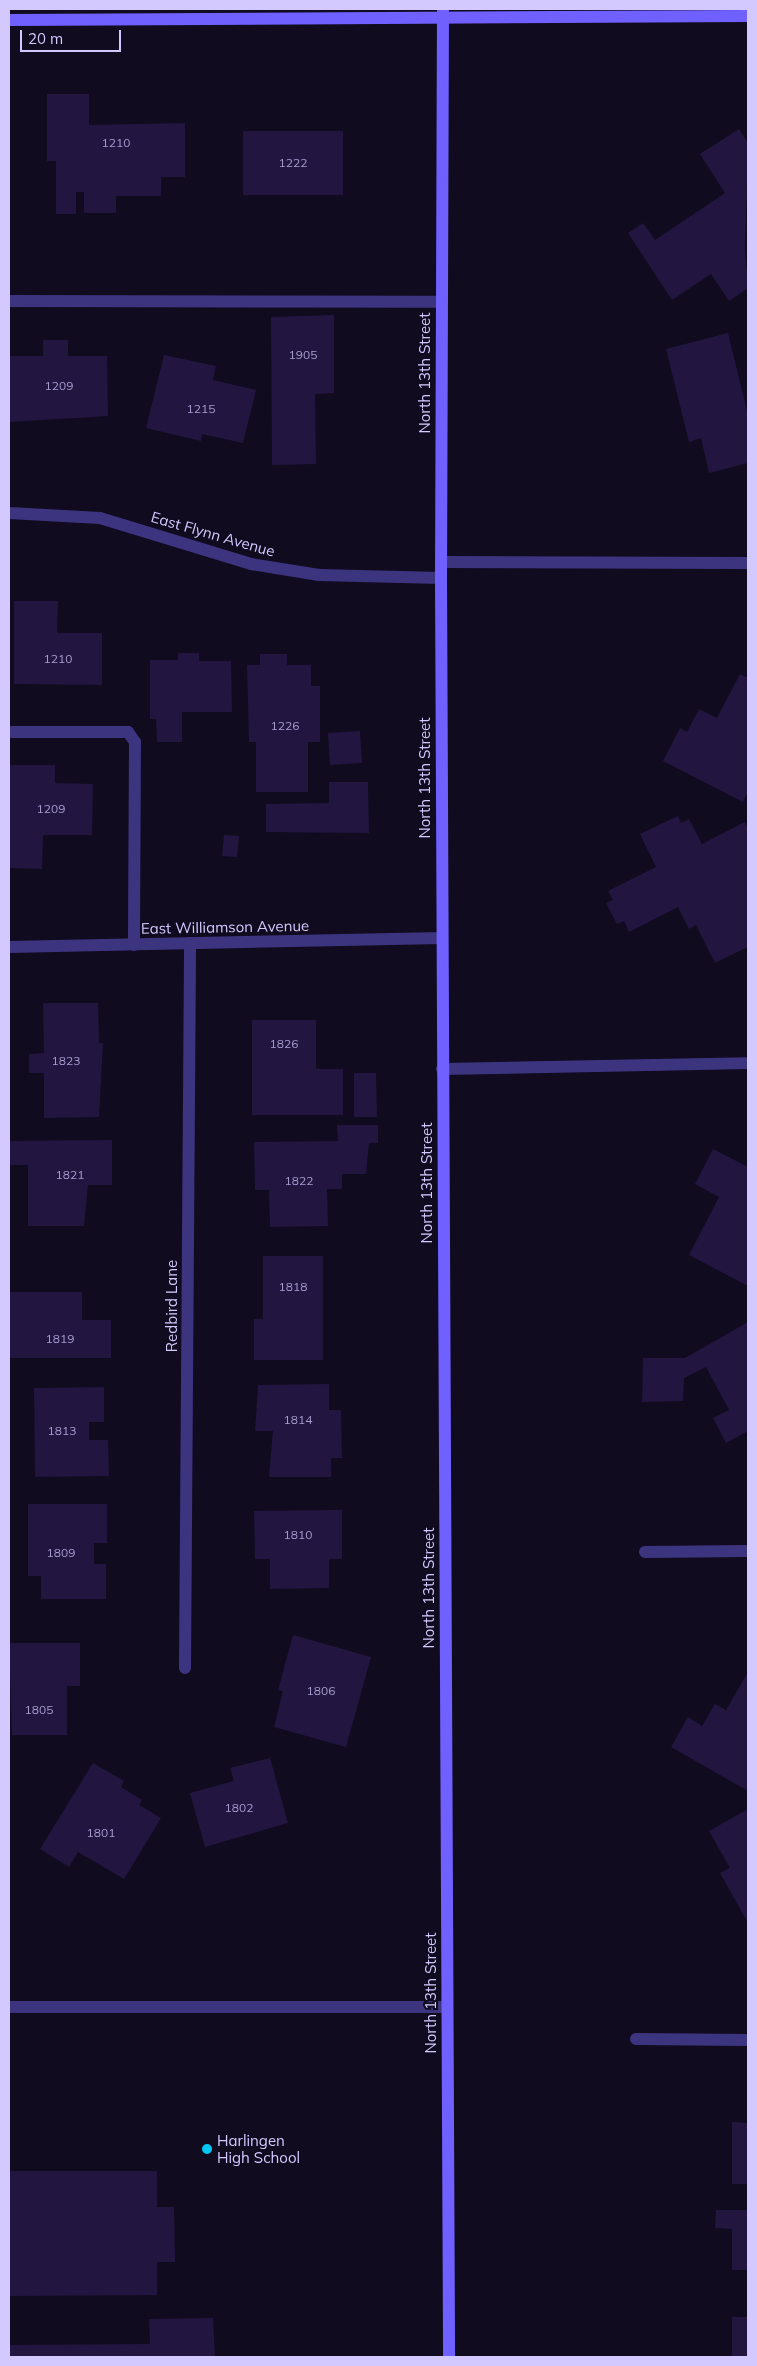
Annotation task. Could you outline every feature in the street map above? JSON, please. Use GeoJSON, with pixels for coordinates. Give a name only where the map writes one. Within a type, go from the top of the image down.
{"type":"FeatureCollection","features":[{"type":"Feature","properties":{"kind":"street"},"geometry":{"type":"LineString","coordinates":[[9,20],[443,14],[748,16]]}},
{"type":"Feature","properties":{"kind":"street","name":"North 13th Street"},"geometry":{"type":"LineString","coordinates":[[443,14],[441,302],[442,1069],[449,2357]]}},
{"type":"Feature","properties":{"kind":"street"},"geometry":{"type":"LineString","coordinates":[[9,301],[441,302]]}},
{"type":"Feature","properties":{"kind":"street","name":"East Flynn Avenue"},"geometry":{"type":"LineString","coordinates":[[9,513],[100,518],[251,564],[319,576],[441,578]]}},
{"type":"Feature","properties":{"kind":"street"},"geometry":{"type":"LineString","coordinates":[[441,562],[748,563]]}},
{"type":"Feature","properties":{"kind":"street"},"geometry":{"type":"LineString","coordinates":[[9,732],[128,732],[135,742],[134,945]]}},
{"type":"Feature","properties":{"kind":"street","name":"East Williamson Avenue"},"geometry":{"type":"LineString","coordinates":[[9,947],[442,938]]}},
{"type":"Feature","properties":{"kind":"street","name":"Redbird Lane"},"geometry":{"type":"LineString","coordinates":[[185,1668],[190,943]]}},
{"type":"Feature","properties":{"kind":"street"},"geometry":{"type":"LineString","coordinates":[[442,1069],[748,1063]]}},
{"type":"Feature","properties":{"kind":"street"},"geometry":{"type":"LineString","coordinates":[[645,1552],[748,1551]]}},
{"type":"Feature","properties":{"kind":"street"},"geometry":{"type":"LineString","coordinates":[[9,2007],[447,2007]]}},
{"type":"Feature","properties":{"kind":"street"},"geometry":{"type":"LineString","coordinates":[[636,2039],[748,2040]]}},
{"type":"Feature","properties":{"kind":"building"},"geometry":{"type":"Polygon","coordinates":[[[47,94],[89,94],[89,125],[185,123],[185,177],[161,177],[161,196],[116,196],[116,213],[84,213],[84,192],[76,192],[76,214],[56,214],[56,161],[47,161],[47,94]]]}},
{"type":"Feature","properties":{"kind":"building"},"geometry":{"type":"Polygon","coordinates":[[[739,129],[748,143],[745,251],[748,288],[729,301],[711,274],[672,300],[628,233],[643,223],[655,240],[725,193],[700,154],[739,129]]]}},
{"type":"Feature","properties":{"kind":"building"},"geometry":{"type":"Polygon","coordinates":[[[243,131],[343,131],[343,195],[243,195],[243,131]]]}},
{"type":"Feature","properties":{"kind":"building"},"geometry":{"type":"Polygon","coordinates":[[[334,315],[334,393],[315,394],[316,464],[272,465],[271,317],[334,315]]]}},
{"type":"Feature","properties":{"kind":"building"},"geometry":{"type":"Polygon","coordinates":[[[728,333],[748,415],[748,463],[709,473],[701,438],[689,442],[666,349],[728,333]]]}},
{"type":"Feature","properties":{"kind":"building"},"geometry":{"type":"Polygon","coordinates":[[[43,340],[68,340],[68,356],[107,356],[108,416],[10,422],[10,356],[43,356],[43,340]]]}},
{"type":"Feature","properties":{"kind":"building"},"geometry":{"type":"Polygon","coordinates":[[[164,355],[216,366],[213,380],[256,390],[243,443],[202,434],[201,441],[146,428],[164,355]]]}},
{"type":"Feature","properties":{"kind":"building"},"geometry":{"type":"Polygon","coordinates":[[[14,601],[58,601],[57,633],[102,633],[102,685],[14,684],[14,601]]]}},
{"type":"Feature","properties":{"kind":"building"},"geometry":{"type":"Polygon","coordinates":[[[178,653],[199,653],[199,661],[231,661],[232,712],[182,712],[182,742],[157,742],[156,719],[150,719],[150,660],[178,660],[178,653]]]}},
{"type":"Feature","properties":{"kind":"building"},"geometry":{"type":"Polygon","coordinates":[[[260,654],[287,654],[287,665],[311,665],[311,686],[320,686],[320,742],[308,742],[308,792],[256,792],[256,742],[249,742],[247,665],[260,665],[260,654]]]}},
{"type":"Feature","properties":{"kind":"building"},"geometry":{"type":"Polygon","coordinates":[[[740,674],[748,678],[748,791],[743,802],[663,761],[680,728],[687,732],[699,709],[717,718],[740,674]]]}},
{"type":"Feature","properties":{"kind":"building"},"geometry":{"type":"Polygon","coordinates":[[[360,731],[362,763],[330,765],[328,733],[360,731]]]}},
{"type":"Feature","properties":{"kind":"building"},"geometry":{"type":"Polygon","coordinates":[[[10,765],[55,765],[55,783],[93,784],[92,835],[43,835],[42,869],[9,868],[10,765]]]}},
{"type":"Feature","properties":{"kind":"building"},"geometry":{"type":"Polygon","coordinates":[[[329,782],[368,782],[369,833],[266,832],[266,804],[329,803],[329,782]]]}},
{"type":"Feature","properties":{"kind":"building"},"geometry":{"type":"Polygon","coordinates":[[[678,816],[681,823],[689,819],[702,844],[745,822],[748,828],[748,947],[715,963],[696,925],[689,929],[678,907],[629,932],[624,921],[617,924],[606,903],[613,900],[608,891],[656,867],[640,834],[678,816]]]}},
{"type":"Feature","properties":{"kind":"building"},"geometry":{"type":"Polygon","coordinates":[[[224,835],[239,836],[237,857],[222,856],[224,835]]]}},
{"type":"Feature","properties":{"kind":"building"},"geometry":{"type":"Polygon","coordinates":[[[43,1003],[98,1003],[99,1043],[103,1043],[99,1117],[44,1118],[44,1073],[29,1073],[29,1054],[44,1053],[43,1003]]]}},
{"type":"Feature","properties":{"kind":"building"},"geometry":{"type":"Polygon","coordinates":[[[252,1020],[316,1020],[316,1069],[343,1069],[343,1115],[252,1115],[252,1020]]]}},
{"type":"Feature","properties":{"kind":"building"},"geometry":{"type":"Polygon","coordinates":[[[354,1073],[376,1073],[377,1117],[354,1117],[354,1073]]]}},
{"type":"Feature","properties":{"kind":"building"},"geometry":{"type":"Polygon","coordinates":[[[337,1125],[378,1125],[378,1143],[369,1143],[366,1174],[342,1174],[342,1189],[327,1189],[328,1226],[270,1227],[269,1190],[255,1190],[254,1142],[338,1141],[337,1125]]]}},
{"type":"Feature","properties":{"kind":"building"},"geometry":{"type":"Polygon","coordinates":[[[112,1140],[112,1185],[88,1185],[84,1226],[28,1226],[28,1165],[9,1165],[9,1141],[112,1140]]]}},
{"type":"Feature","properties":{"kind":"building"},"geometry":{"type":"Polygon","coordinates":[[[713,1149],[748,1167],[748,1286],[689,1255],[719,1197],[695,1184],[713,1149]]]}},
{"type":"Feature","properties":{"kind":"building"},"geometry":{"type":"Polygon","coordinates":[[[263,1256],[323,1256],[323,1360],[254,1360],[254,1319],[263,1319],[263,1256]]]}},
{"type":"Feature","properties":{"kind":"building"},"geometry":{"type":"Polygon","coordinates":[[[9,1292],[82,1292],[82,1320],[111,1320],[111,1358],[9,1358],[9,1292]]]}},
{"type":"Feature","properties":{"kind":"building"},"geometry":{"type":"Polygon","coordinates":[[[748,1322],[748,1431],[726,1443],[713,1418],[729,1410],[706,1367],[684,1378],[683,1401],[642,1402],[643,1358],[685,1358],[748,1322]]]}},
{"type":"Feature","properties":{"kind":"building"},"geometry":{"type":"Polygon","coordinates":[[[329,1384],[329,1410],[341,1410],[342,1458],[331,1458],[331,1477],[269,1477],[273,1431],[255,1431],[258,1385],[329,1384]]]}},
{"type":"Feature","properties":{"kind":"building"},"geometry":{"type":"Polygon","coordinates":[[[104,1387],[104,1422],[89,1422],[89,1440],[108,1440],[109,1476],[35,1477],[34,1388],[104,1387]]]}},
{"type":"Feature","properties":{"kind":"building"},"geometry":{"type":"Polygon","coordinates":[[[28,1504],[107,1504],[107,1543],[94,1543],[94,1564],[106,1564],[106,1599],[41,1599],[41,1576],[28,1576],[28,1504]]]}},
{"type":"Feature","properties":{"kind":"building"},"geometry":{"type":"Polygon","coordinates":[[[342,1510],[342,1559],[329,1559],[329,1588],[270,1589],[270,1559],[255,1559],[254,1511],[342,1510]]]}},
{"type":"Feature","properties":{"kind":"building"},"geometry":{"type":"Polygon","coordinates":[[[293,1635],[371,1657],[346,1747],[274,1727],[283,1691],[278,1690],[293,1635]]]}},
{"type":"Feature","properties":{"kind":"building"},"geometry":{"type":"Polygon","coordinates":[[[9,1643],[80,1643],[80,1686],[67,1686],[67,1735],[12,1735],[9,1643]]]}},
{"type":"Feature","properties":{"kind":"building"},"geometry":{"type":"Polygon","coordinates":[[[748,1672],[748,1791],[671,1747],[688,1717],[702,1726],[715,1704],[726,1710],[748,1672]]]}},
{"type":"Feature","properties":{"kind":"building"},"geometry":{"type":"Polygon","coordinates":[[[270,1758],[288,1823],[205,1847],[190,1793],[234,1781],[230,1768],[270,1758]]]}},
{"type":"Feature","properties":{"kind":"building"},"geometry":{"type":"Polygon","coordinates":[[[93,1763],[124,1781],[121,1787],[142,1800],[139,1805],[161,1818],[124,1879],[78,1852],[69,1867],[40,1849],[93,1763]]]}},
{"type":"Feature","properties":{"kind":"building"},"geometry":{"type":"Polygon","coordinates":[[[748,1809],[748,1923],[720,1873],[730,1868],[709,1831],[748,1809]]]}},
{"type":"Feature","properties":{"kind":"building"},"geometry":{"type":"Polygon","coordinates":[[[732,2122],[748,2123],[748,2184],[732,2184],[732,2122]]]}},
{"type":"Feature","properties":{"kind":"building"},"geometry":{"type":"Polygon","coordinates":[[[9,2171],[157,2171],[157,2207],[174,2207],[175,2262],[157,2262],[157,2295],[9,2296],[9,2171]]]}},
{"type":"Feature","properties":{"kind":"building"},"geometry":{"type":"Polygon","coordinates":[[[716,2210],[748,2210],[748,2270],[732,2270],[732,2229],[715,2228],[716,2210]]]}},
{"type":"Feature","properties":{"kind":"building"},"geometry":{"type":"Polygon","coordinates":[[[732,2317],[748,2317],[748,2357],[732,2357],[732,2317]]]}},
{"type":"Feature","properties":{"kind":"building"},"geometry":{"type":"Polygon","coordinates":[[[213,2318],[215,2357],[9,2357],[9,2345],[150,2344],[149,2319],[213,2318]]]}},
{"type":"Feature","properties":{"kind":"place","name":"Harlingen High School"},"geometry":{"type":"Point","coordinates":[207,2149]}}]}
